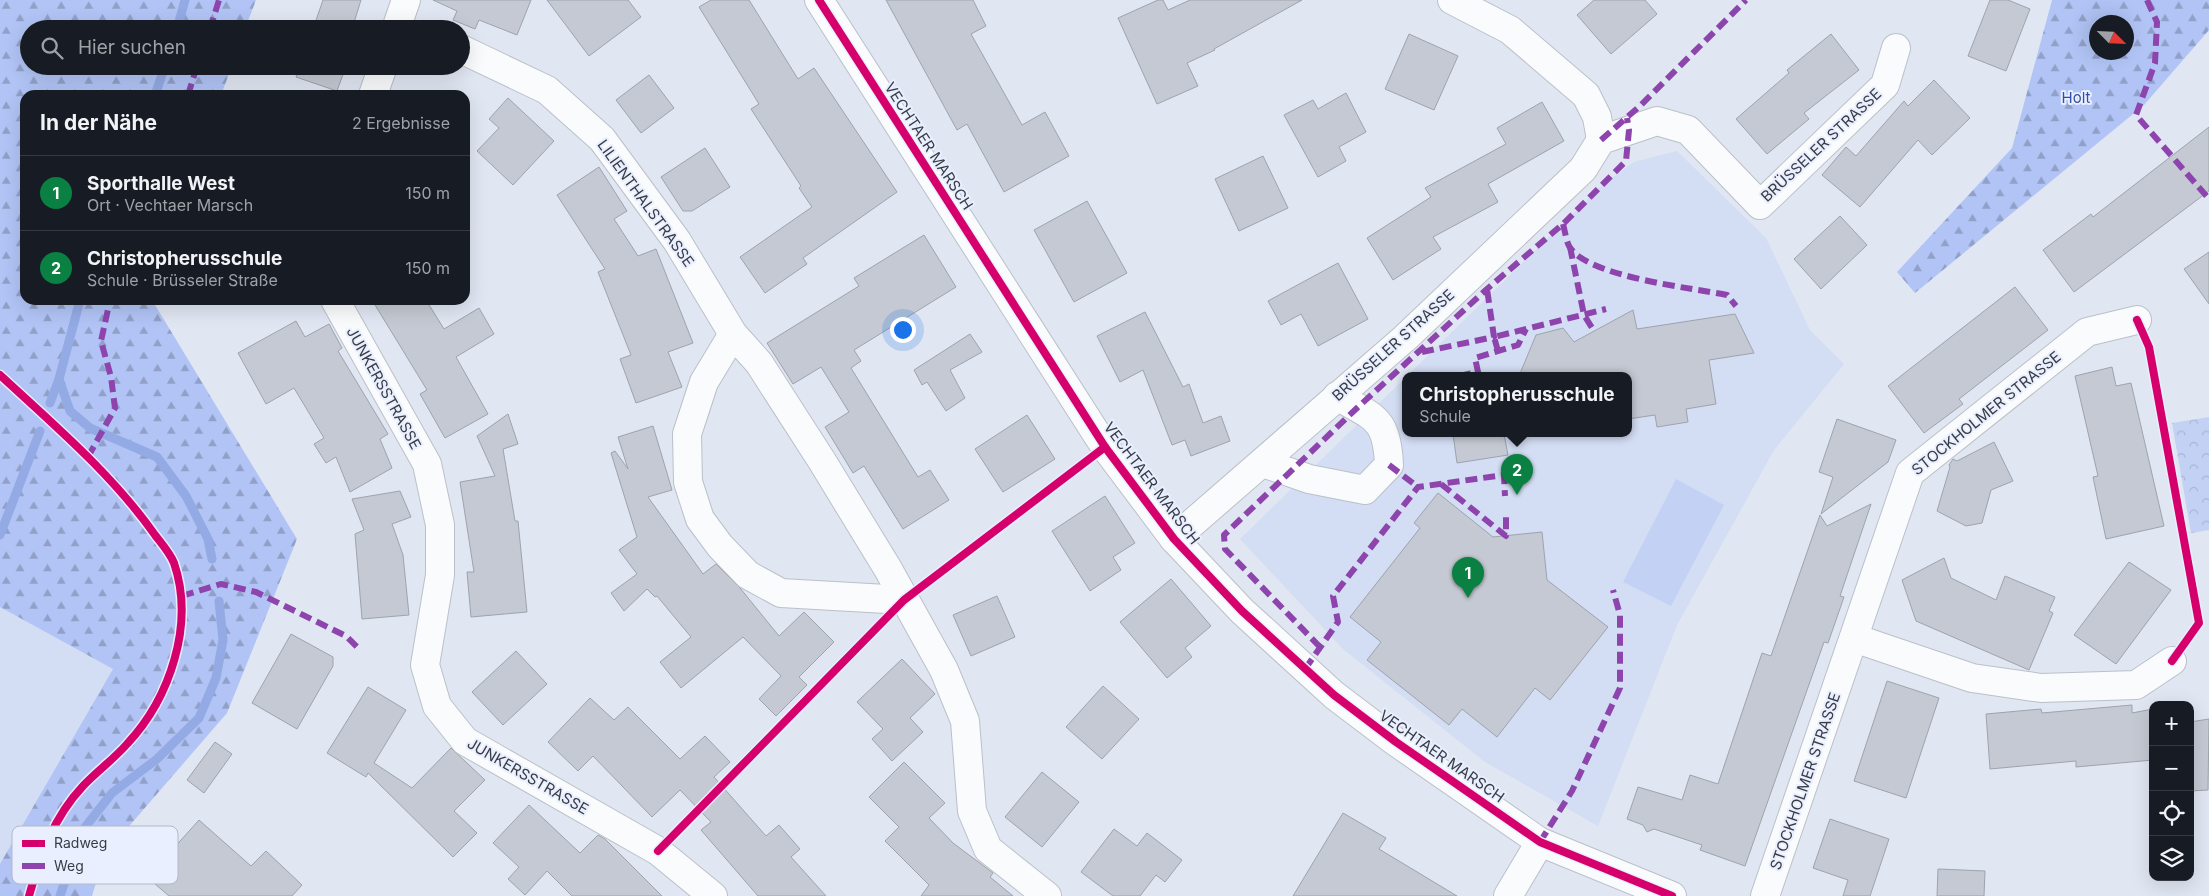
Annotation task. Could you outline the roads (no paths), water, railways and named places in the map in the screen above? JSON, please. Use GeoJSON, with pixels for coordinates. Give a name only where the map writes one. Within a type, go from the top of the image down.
{"type":"FeatureCollection","features":[{"type":"Feature","properties":{"kind":"street","name":"VECHTAER MARSCH"},"geometry":{"type":"LineString","coordinates":[[818,0],[1105,447],[1174,539],[1242,611],[1334,695],[1396,742],[1540,842],[1672,896]]}},
{"type":"Feature","properties":{"kind":"street"},"geometry":{"type":"LineString","coordinates":[[1452,0],[1510,30],[1586,95],[1597,117],[1601,140]]}},
{"type":"Feature","properties":{"kind":"street","name":"BRÜSSELER STRASSE"},"geometry":{"type":"LineString","coordinates":[[1174,539],[1405,338],[1583,169],[1601,140],[1657,121],[1688,130],[1760,205],[1885,85],[1896,48]]}},
{"type":"Feature","properties":{"kind":"street","name":"LILIENTHALSTRASSE"},"geometry":{"type":"LineString","coordinates":[[470,53],[547,90],[602,139],[677,241],[733,334],[758,363],[822,461],[888,569],[944,670],[965,721],[972,811],[988,849],[1046,896]]}},
{"type":"Feature","properties":{"kind":"street"},"geometry":{"type":"LineString","coordinates":[[375,90],[380,75]]}},
{"type":"Feature","properties":{"kind":"street","name":"JUNKERSSTRASSE"},"geometry":{"type":"LineString","coordinates":[[338,305],[427,464],[440,525],[440,575],[425,665],[437,706],[465,741],[658,851],[712,896]]}},
{"type":"Feature","properties":{"kind":"street","name":"STOCKHOLMER STRASSE"},"geometry":{"type":"LineString","coordinates":[[1765,896],[1910,473],[2087,332],[2137,320]]}},
{"type":"Feature","properties":{"kind":"street"},"geometry":{"type":"LineString","coordinates":[[733,334],[704,382],[687,434],[688,482],[700,519],[720,546],[748,575],[781,593],[904,600]]}},
{"type":"Feature","properties":{"kind":"street"},"geometry":{"type":"LineString","coordinates":[[1263,462],[1309,478],[1365,490],[1389,465],[1388,442],[1378,420],[1337,396]]}},
{"type":"Feature","properties":{"kind":"street"},"geometry":{"type":"LineString","coordinates":[[1854,638],[1972,678],[2041,688],[2136,685],[2172,661]]}},
{"type":"Feature","properties":{"kind":"street"},"geometry":{"type":"LineString","coordinates":[[1508,896],[1540,842]]}},
{"type":"Feature","properties":{"kind":"waterway"},"geometry":{"type":"LineString","coordinates":[[179,20],[185,0]]}},
{"type":"Feature","properties":{"kind":"waterway"},"geometry":{"type":"LineString","coordinates":[[157,90],[162,75]]}},
{"type":"Feature","properties":{"kind":"waterway"},"geometry":{"type":"LineString","coordinates":[[79,305],[59,379],[70,411],[90,428],[157,457],[186,496],[208,539],[212,559]]}},
{"type":"Feature","properties":{"kind":"waterway"},"geometry":{"type":"LineString","coordinates":[[50,403],[59,379]]}},
{"type":"Feature","properties":{"kind":"waterway"},"geometry":{"type":"LineString","coordinates":[[0,535],[40,431]]}},
{"type":"Feature","properties":{"kind":"waterway"},"geometry":{"type":"LineString","coordinates":[[86,826],[112,793],[157,759],[199,718],[216,678],[223,640],[219,601]]}},
{"type":"Feature","properties":{"kind":"waterway"},"geometry":{"type":"LineString","coordinates":[[60,896],[64,884]]}},
{"type":"Feature","properties":{"kind":"place","name":"Christopherusschule"},"geometry":{"type":"Point","coordinates":[1517,495]}},
{"type":"Feature","properties":{"kind":"place","name":"Sporthalle West"},"geometry":{"type":"Point","coordinates":[1468,598]}},
{"type":"Feature","properties":{"kind":"park label","name":"Holt"},"geometry":{"type":"Point","coordinates":[2076,97]}}]}
